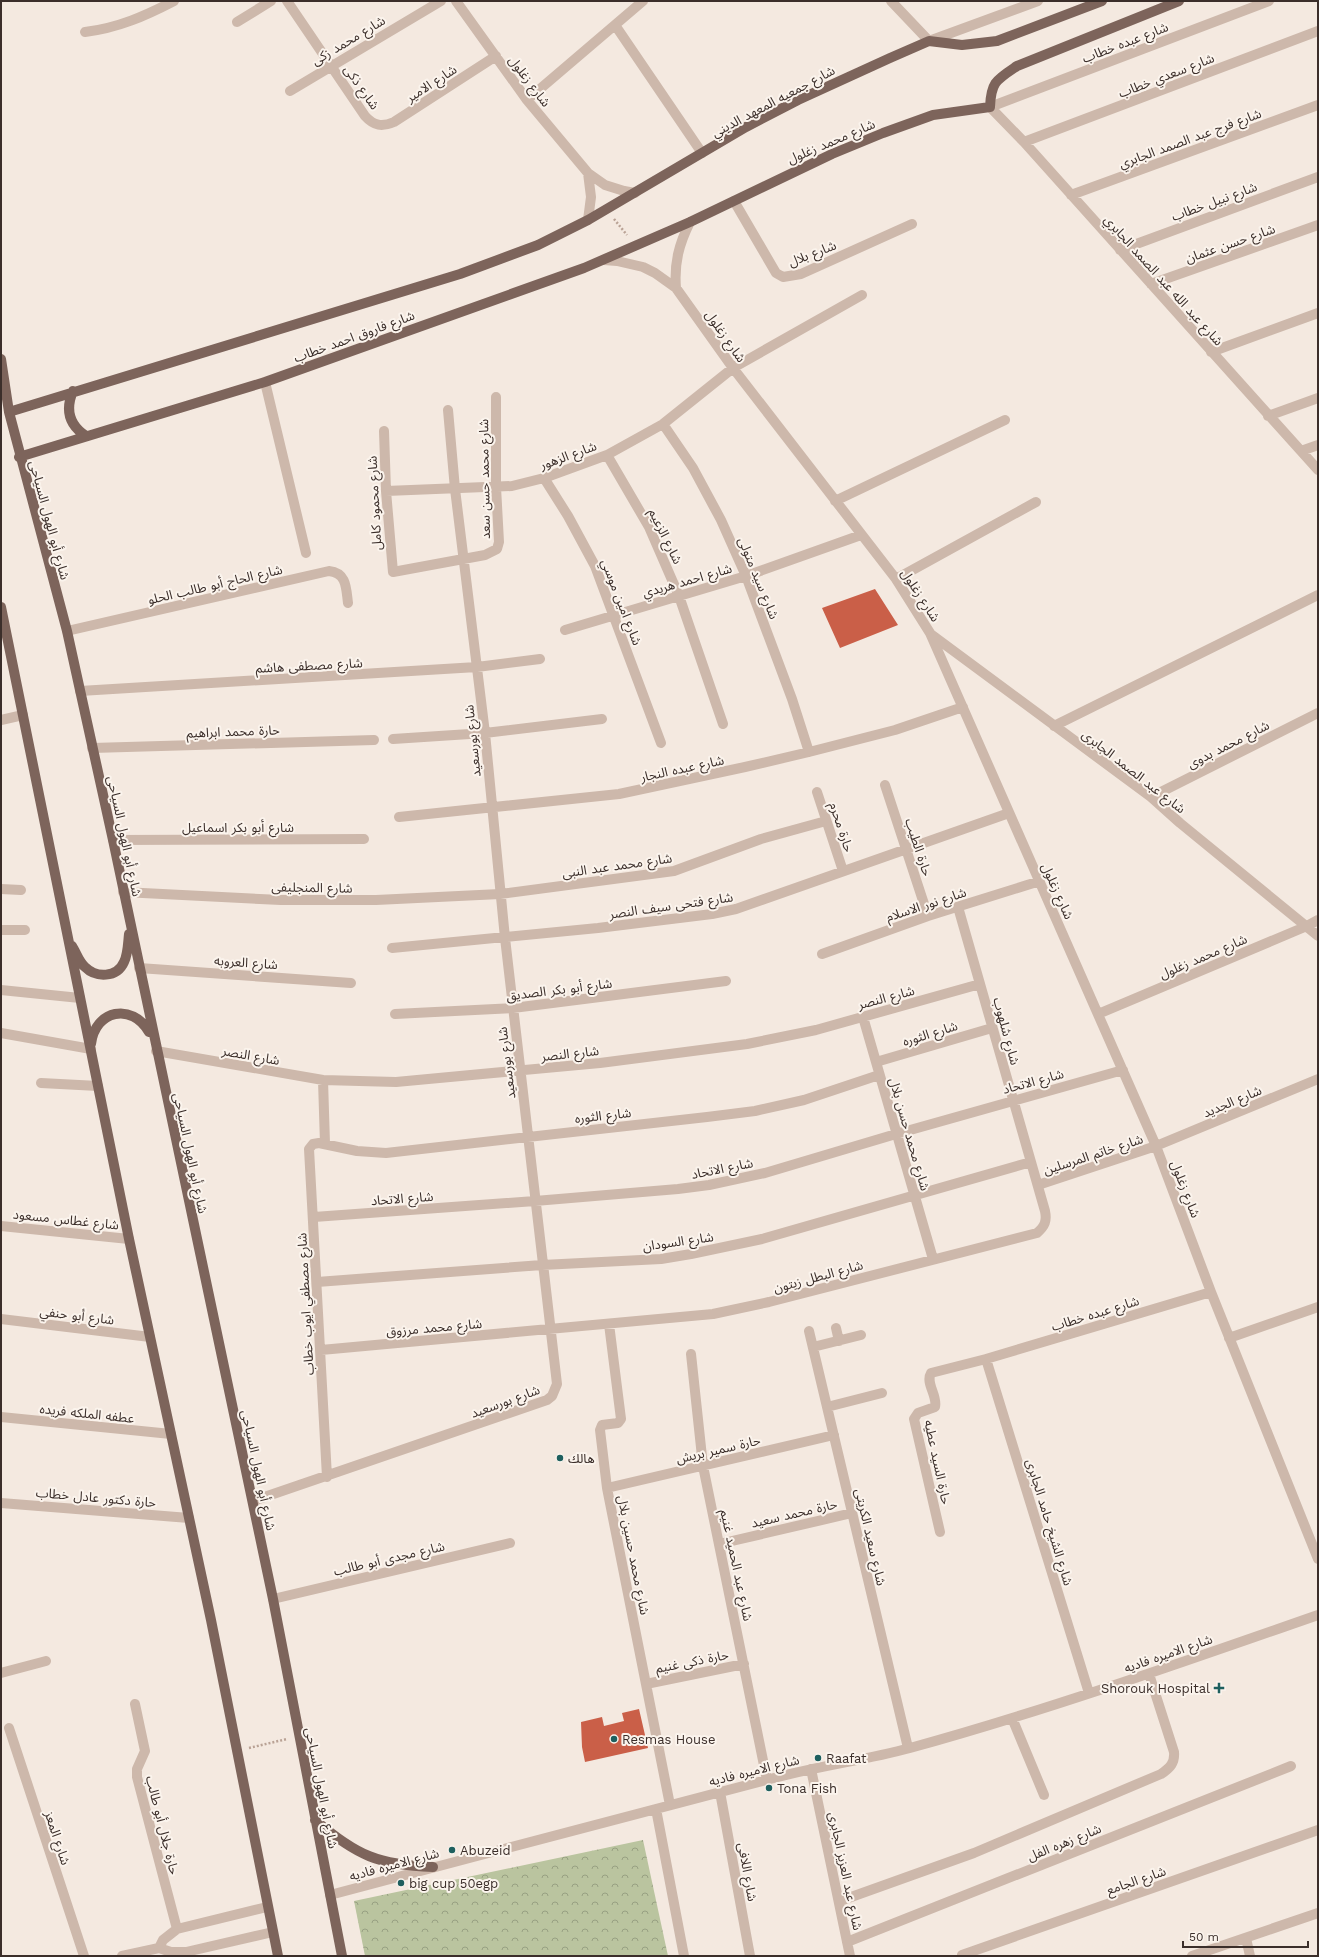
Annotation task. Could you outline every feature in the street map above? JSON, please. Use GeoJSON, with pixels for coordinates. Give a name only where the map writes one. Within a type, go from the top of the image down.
{"type":"FeatureCollection","features":[{"type":"Feature","properties":{"kind":"main road"},"geometry":{"type":"LineString","coordinates":[[928,41],[962,45],[997,41],[1102,1]]}},
{"type":"Feature","properties":{"kind":"main road"},"geometry":{"type":"LineString","coordinates":[[990,108],[991,89],[998,80],[1017,66],[1179,1]]}},
{"type":"Feature","properties":{"kind":"main road","name":"شارع جمعيه المعهد الديني"},"geometry":{"type":"LineString","coordinates":[[635,192],[746,127],[798,100],[928,41]]}},
{"type":"Feature","properties":{"kind":"main road","name":"شارع محمد زغلول"},"geometry":{"type":"LineString","coordinates":[[690,222],[832,154],[926,117],[990,108]]}},
{"type":"Feature","properties":{"kind":"main road","name":"شارع فاروق احمد خطاب"},"geometry":{"type":"LineString","coordinates":[[9,412],[73,391],[486,266],[538,245],[588,220],[635,192]]}},
{"type":"Feature","properties":{"kind":"main road","name":"شارع فاروق احمد خطاب"},"geometry":{"type":"LineString","coordinates":[[20,457],[265,382],[604,260],[690,222]]}},
{"type":"Feature","properties":{"kind":"main road","name":"شارع أبو الهول السياحى"},"geometry":{"type":"LineString","coordinates":[[1,359],[9,412],[66,631],[113,840],[153,1039],[253,1501],[342,1956]]}},
{"type":"Feature","properties":{"kind":"main road"},"geometry":{"type":"LineString","coordinates":[[73,391],[69,401],[68,412],[71,422],[77,431],[86,436]]}},
{"type":"Feature","properties":{"kind":"main road"},"geometry":{"type":"LineString","coordinates":[[1,607],[129,1239],[189,1518],[278,1956]]}},
{"type":"Feature","properties":{"kind":"main road"},"geometry":{"type":"LineString","coordinates":[[68,937],[83,966],[91,972],[100,975],[110,974],[118,970],[124,962],[130,925]]}},
{"type":"Feature","properties":{"kind":"main road"},"geometry":{"type":"LineString","coordinates":[[91,1049],[93,1034],[97,1025],[105,1018],[116,1014],[126,1013],[136,1017],[144,1023],[153,1039]]}},
{"type":"Feature","properties":{"kind":"main road"},"geometry":{"type":"LineString","coordinates":[[315,1820],[340,1842],[369,1857],[400,1866],[433,1867]]}},
{"type":"Feature","properties":{"kind":"street"},"geometry":{"type":"LineString","coordinates":[[85,32],[120,26],[136,20],[174,1]]}},
{"type":"Feature","properties":{"kind":"street"},"geometry":{"type":"LineString","coordinates":[[237,22],[271,1]]}},
{"type":"Feature","properties":{"kind":"street","name":"شارع ذكى"},"geometry":{"type":"LineString","coordinates":[[287,1],[365,116],[370,122],[378,125]]}},
{"type":"Feature","properties":{"kind":"street","name":"شارع محمد زكى"},"geometry":{"type":"LineString","coordinates":[[290,91],[330,65],[441,1]]}},
{"type":"Feature","properties":{"kind":"street","name":"شارع زغلول"},"geometry":{"type":"LineString","coordinates":[[456,1],[527,100],[588,173],[605,185],[614,189],[635,192]]}},
{"type":"Feature","properties":{"kind":"street"},"geometry":{"type":"LineString","coordinates":[[527,100],[644,1]]}},
{"type":"Feature","properties":{"kind":"street"},"geometry":{"type":"LineString","coordinates":[[891,1],[928,41],[1038,1]]}},
{"type":"Feature","properties":{"kind":"street","name":"شارع عبده خطاب"},"geometry":{"type":"LineString","coordinates":[[990,108],[1270,1]]}},
{"type":"Feature","properties":{"kind":"street"},"geometry":{"type":"LineString","coordinates":[[615,25],[702,153]]}},
{"type":"Feature","properties":{"kind":"street","name":"شارع سعدي خطاب"},"geometry":{"type":"LineString","coordinates":[[1024,142],[1318,31]]}},
{"type":"Feature","properties":{"kind":"street","name":"شارع الامير"},"geometry":{"type":"LineString","coordinates":[[378,125],[386,125],[394,122],[496,56]]}},
{"type":"Feature","properties":{"kind":"street","name":"شارع فرج عبد الصمد الجابري"},"geometry":{"type":"LineString","coordinates":[[1071,195],[1318,105]]}},
{"type":"Feature","properties":{"kind":"street","name":"شارع عبد الله عبد الصمد الجابري"},"geometry":{"type":"LineString","coordinates":[[990,108],[1024,142],[1318,470]]}},
{"type":"Feature","properties":{"kind":"street"},"geometry":{"type":"LineString","coordinates":[[588,173],[591,197],[588,220]]}},
{"type":"Feature","properties":{"kind":"street","name":"شارع نبيل خطاب"},"geometry":{"type":"LineString","coordinates":[[1120,250],[1318,177]]}},
{"type":"Feature","properties":{"kind":"street","name":"شارع بلال"},"geometry":{"type":"LineString","coordinates":[[734,201],[776,273],[783,276],[801,274],[912,224]]}},
{"type":"Feature","properties":{"kind":"street"},"geometry":{"type":"LineString","coordinates":[[676,288],[675,274],[677,254],[690,222]]}},
{"type":"Feature","properties":{"kind":"street","name":"شارع حسن عثمان"},"geometry":{"type":"LineString","coordinates":[[1151,284],[1318,225]]}},
{"type":"Feature","properties":{"kind":"street","name":"شارع زغلول"},"geometry":{"type":"LineString","coordinates":[[604,260],[617,261],[643,267],[655,273],[676,288],[733,368],[896,579],[930,633],[1156,1146],[1229,1338],[1318,1559]]}},
{"type":"Feature","properties":{"kind":"street","name":"شارع الزهور"},"geometry":{"type":"LineString","coordinates":[[386,491],[512,486],[544,478],[607,455],[663,424],[733,368],[862,295]]}},
{"type":"Feature","properties":{"kind":"street"},"geometry":{"type":"LineString","coordinates":[[1211,352],[1318,313]]}},
{"type":"Feature","properties":{"kind":"street"},"geometry":{"type":"LineString","coordinates":[[265,382],[306,553]]}},
{"type":"Feature","properties":{"kind":"street","name":"شارع محمد حسن سعد"},"geometry":{"type":"LineString","coordinates":[[464,560],[486,555],[497,549],[500,542],[496,487],[496,397]]}},
{"type":"Feature","properties":{"kind":"street"},"geometry":{"type":"LineString","coordinates":[[1268,416],[1318,398]]}},
{"type":"Feature","properties":{"kind":"street","name":"شارع بورسعيد"},"geometry":{"type":"LineString","coordinates":[[253,1501],[547,1400],[552,1396],[557,1384],[500,894],[486,733],[455,489],[448,410]]}},
{"type":"Feature","properties":{"kind":"street"},"geometry":{"type":"LineString","coordinates":[[835,501],[1005,420]]}},
{"type":"Feature","properties":{"kind":"street","name":"شارع سيد متولى"},"geometry":{"type":"LineString","coordinates":[[663,424],[692,468],[720,520],[746,576],[792,699],[809,752]]}},
{"type":"Feature","properties":{"kind":"street","name":"شارع محمود كامل"},"geometry":{"type":"LineString","coordinates":[[384,432],[386,491],[393,572],[464,560]]}},
{"type":"Feature","properties":{"kind":"street"},"geometry":{"type":"LineString","coordinates":[[1301,451],[1318,445]]}},
{"type":"Feature","properties":{"kind":"street","name":"شارع الزعيم"},"geometry":{"type":"LineString","coordinates":[[607,455],[649,527],[680,596],[723,724]]}},
{"type":"Feature","properties":{"kind":"street","name":"شارع امين موسي"},"geometry":{"type":"LineString","coordinates":[[544,478],[568,516],[596,566],[661,743]]}},
{"type":"Feature","properties":{"kind":"street"},"geometry":{"type":"LineString","coordinates":[[896,579],[1036,502]]}},
{"type":"Feature","properties":{"kind":"street","name":"شارع احمد هريدي"},"geometry":{"type":"LineString","coordinates":[[565,630],[746,576],[861,535]]}},
{"type":"Feature","properties":{"kind":"street","name":"شارع الحاج أبو طالب الحلو"},"geometry":{"type":"LineString","coordinates":[[66,631],[329,571],[340,574],[344,579],[348,603]]}},
{"type":"Feature","properties":{"kind":"street"},"geometry":{"type":"LineString","coordinates":[[1054,726],[1318,596]]}},
{"type":"Feature","properties":{"kind":"street","name":"شارع عبد الصمد الجابرى"},"geometry":{"type":"LineString","coordinates":[[930,633],[1150,797],[1318,936]]}},
{"type":"Feature","properties":{"kind":"street","name":"شارع مصطفى هاشم"},"geometry":{"type":"LineString","coordinates":[[80,692],[478,667],[540,659]]}},
{"type":"Feature","properties":{"kind":"street","name":"شارع عبده النجار"},"geometry":{"type":"LineString","coordinates":[[399,817],[619,794],[809,752],[895,730],[963,707]]}},
{"type":"Feature","properties":{"kind":"street","name":"شارع محمد بدوى"},"geometry":{"type":"LineString","coordinates":[[1150,797],[1318,713]]}},
{"type":"Feature","properties":{"kind":"street"},"geometry":{"type":"LineString","coordinates":[[1,720],[23,715]]}},
{"type":"Feature","properties":{"kind":"street"},"geometry":{"type":"LineString","coordinates":[[393,739],[486,733],[602,719]]}},
{"type":"Feature","properties":{"kind":"street","name":"حارة محمد ابراهيم"},"geometry":{"type":"LineString","coordinates":[[92,748],[374,740]]}},
{"type":"Feature","properties":{"kind":"street","name":"حارة الطيب"},"geometry":{"type":"LineString","coordinates":[[885,785],[928,916]]}},
{"type":"Feature","properties":{"kind":"street","name":"حارة محرم"},"geometry":{"type":"LineString","coordinates":[[817,792],[843,871]]}},
{"type":"Feature","properties":{"kind":"street","name":"شارع فتحى سيف النصر"},"geometry":{"type":"LineString","coordinates":[[392,948],[505,938],[712,914],[754,904],[1009,813]]}},
{"type":"Feature","properties":{"kind":"street","name":"شارع محمد عبد النبى"},"geometry":{"type":"LineString","coordinates":[[500,894],[674,871],[761,839],[826,821]]}},
{"type":"Feature","properties":{"kind":"street","name":"شارع أبو بكر اسماعيل"},"geometry":{"type":"LineString","coordinates":[[113,840],[364,839]]}},
{"type":"Feature","properties":{"kind":"street","name":"شارع نور الاسلام"},"geometry":{"type":"LineString","coordinates":[[822,954],[928,916],[1040,881]]}},
{"type":"Feature","properties":{"kind":"street"},"geometry":{"type":"LineString","coordinates":[[1,889],[21,890]]}},
{"type":"Feature","properties":{"kind":"street","name":"شارع المنجليفى"},"geometry":{"type":"LineString","coordinates":[[124,892],[281,900],[368,900],[500,894]]}},
{"type":"Feature","properties":{"kind":"street","name":"شارع شلهوب"},"geometry":{"type":"LineString","coordinates":[[958,907],[1012,1101],[1038,1185]]}},
{"type":"Feature","properties":{"kind":"street","name":"شارع محمد زغلول"},"geometry":{"type":"LineString","coordinates":[[1098,1014],[1318,920]]}},
{"type":"Feature","properties":{"kind":"street"},"geometry":{"type":"LineString","coordinates":[[1,930],[25,930]]}},
{"type":"Feature","properties":{"kind":"street","name":"شارع العروبه"},"geometry":{"type":"LineString","coordinates":[[139,968],[351,983]]}},
{"type":"Feature","properties":{"kind":"street","name":"شارع أبو بكر الصديق"},"geometry":{"type":"LineString","coordinates":[[395,1014],[513,1008],[726,981]]}},
{"type":"Feature","properties":{"kind":"street","name":"شارع النصر"},"geometry":{"type":"LineString","coordinates":[[156,1051],[323,1080],[396,1082],[600,1063],[747,1044],[816,1030],[980,984]]}},
{"type":"Feature","properties":{"kind":"street"},"geometry":{"type":"LineString","coordinates":[[1,990],[80,998]]}},
{"type":"Feature","properties":{"kind":"street","name":"شارع محمد حسن بلال"},"geometry":{"type":"LineString","coordinates":[[863,1017],[933,1260]]}},
{"type":"Feature","properties":{"kind":"street","name":"شارع الثوره"},"geometry":{"type":"LineString","coordinates":[[876,1062],[992,1028]]}},
{"type":"Feature","properties":{"kind":"street"},"geometry":{"type":"LineString","coordinates":[[1,1033],[91,1049]]}},
{"type":"Feature","properties":{"kind":"street","name":"شارع الاتحاد"},"geometry":{"type":"LineString","coordinates":[[314,1217],[535,1201],[709,1185],[765,1173],[896,1134],[1123,1070]]}},
{"type":"Feature","properties":{"kind":"street","name":"شارع الثوره"},"geometry":{"type":"LineString","coordinates":[[325,1144],[357,1151],[386,1153],[755,1111],[804,1100],[879,1075]]}},
{"type":"Feature","properties":{"kind":"street","name":"شارع الجديد"},"geometry":{"type":"LineString","coordinates":[[1156,1146],[1318,1079]]}},
{"type":"Feature","properties":{"kind":"street"},"geometry":{"type":"LineString","coordinates":[[323,1080],[325,1144]]}},
{"type":"Feature","properties":{"kind":"street"},"geometry":{"type":"LineString","coordinates":[[41,1083],[98,1086]]}},
{"type":"Feature","properties":{"kind":"street","name":"شارع مصطفي ايوب خطاب"},"geometry":{"type":"LineString","coordinates":[[325,1144],[313,1144],[309,1149],[314,1217],[327,1476]]}},
{"type":"Feature","properties":{"kind":"street","name":"شارع خاتم المرسلين"},"geometry":{"type":"LineString","coordinates":[[1038,1185],[1156,1146]]}},
{"type":"Feature","properties":{"kind":"street","name":"شارع السودان"},"geometry":{"type":"LineString","coordinates":[[317,1282],[542,1265],[661,1259],[691,1254],[762,1239],[1031,1162]]}},
{"type":"Feature","properties":{"kind":"street","name":"شارع البطل زيتون"},"geometry":{"type":"LineString","coordinates":[[550,1330],[694,1316],[739,1309],[1037,1233],[1043,1227],[1046,1220],[1038,1185]]}},
{"type":"Feature","properties":{"kind":"street","name":"شارع غطاس مسعود"},"geometry":{"type":"LineString","coordinates":[[1,1226],[129,1239]]}},
{"type":"Feature","properties":{"kind":"street","name":"شارع عبده خطاب"},"geometry":{"type":"LineString","coordinates":[[986,1359],[1211,1292]]}},
{"type":"Feature","properties":{"kind":"street"},"geometry":{"type":"LineString","coordinates":[[1229,1338],[1318,1307]]}},
{"type":"Feature","properties":{"kind":"street","name":"شارع أبو حنفي"},"geometry":{"type":"LineString","coordinates":[[1,1319],[150,1336]]}},
{"type":"Feature","properties":{"kind":"street","name":"شارع محمد حسين بلال"},"geometry":{"type":"LineString","coordinates":[[609,1324],[621,1419],[619,1422],[604,1424],[600,1428],[607,1488],[670,1805]]}},
{"type":"Feature","properties":{"kind":"street"},"geometry":{"type":"LineString","coordinates":[[836,1328],[839,1341]]}},
{"type":"Feature","properties":{"kind":"street","name":"شارع محمد مرزوق"},"geometry":{"type":"LineString","coordinates":[[321,1350],[550,1330]]}},
{"type":"Feature","properties":{"kind":"street","name":"شارع سعيد الكريتى"},"geometry":{"type":"LineString","coordinates":[[809,1331],[908,1748]]}},
{"type":"Feature","properties":{"kind":"street"},"geometry":{"type":"LineString","coordinates":[[813,1347],[861,1335]]}},
{"type":"Feature","properties":{"kind":"street","name":"شارع عبد الحميد غنيم"},"geometry":{"type":"LineString","coordinates":[[691,1354],[703,1466],[767,1780]]}},
{"type":"Feature","properties":{"kind":"street","name":"حارة السيد عطيه"},"geometry":{"type":"LineString","coordinates":[[940,1532],[914,1419],[918,1413],[935,1407],[936,1403],[929,1379],[931,1373],[986,1359]]}},
{"type":"Feature","properties":{"kind":"street","name":"شارع الشيخ حامد الجابرى"},"geometry":{"type":"LineString","coordinates":[[986,1359],[1089,1693]]}},
{"type":"Feature","properties":{"kind":"street"},"geometry":{"type":"LineString","coordinates":[[827,1407],[882,1393]]}},
{"type":"Feature","properties":{"kind":"street","name":"عطفه الملكه فريده"},"geometry":{"type":"LineString","coordinates":[[1,1418],[171,1434]]}},
{"type":"Feature","properties":{"kind":"street","name":"حارة سمير بريش"},"geometry":{"type":"LineString","coordinates":[[607,1488],[834,1436]]}},
{"type":"Feature","properties":{"kind":"street","name":"حارة دكتور عادل خطاب"},"geometry":{"type":"LineString","coordinates":[[1,1503],[189,1518]]}},
{"type":"Feature","properties":{"kind":"street","name":"حارة محمد سعيد"},"geometry":{"type":"LineString","coordinates":[[719,1544],[852,1513]]}},
{"type":"Feature","properties":{"kind":"street","name":"شارع مجدى أبو طالب"},"geometry":{"type":"LineString","coordinates":[[273,1599],[510,1543]]}},
{"type":"Feature","properties":{"kind":"street","name":"شارع الاميره فاديه"},"geometry":{"type":"LineString","coordinates":[[330,1895],[767,1780],[908,1748],[1012,1718],[1149,1674],[1318,1615]]}},
{"type":"Feature","properties":{"kind":"street"},"geometry":{"type":"LineString","coordinates":[[1,1673],[46,1661]]}},
{"type":"Feature","properties":{"kind":"street","name":"حارة ذكى غنيم"},"geometry":{"type":"LineString","coordinates":[[646,1684],[744,1664]]}},
{"type":"Feature","properties":{"kind":"street"},"geometry":{"type":"LineString","coordinates":[[840,1901],[974,1853],[1161,1774],[1168,1769],[1173,1763],[1174,1752],[1149,1674]]}},
{"type":"Feature","properties":{"kind":"street","name":"حارة جلال أبو طالب"},"geometry":{"type":"LineString","coordinates":[[135,1704],[145,1752],[137,1770],[136,1777],[177,1929]]}},
{"type":"Feature","properties":{"kind":"street"},"geometry":{"type":"LineString","coordinates":[[1012,1718],[1044,1795]]}},
{"type":"Feature","properties":{"kind":"street","name":"شارع المعز"},"geometry":{"type":"LineString","coordinates":[[9,1728],[84,1956]]}},
{"type":"Feature","properties":{"kind":"street","name":"شارع زهره الفل"},"geometry":{"type":"LineString","coordinates":[[847,1942],[1291,1766]]}},
{"type":"Feature","properties":{"kind":"street","name":"شارع عبد العزيز الجابرى"},"geometry":{"type":"LineString","coordinates":[[811,1769],[840,1901],[850,1956]]}},
{"type":"Feature","properties":{"kind":"street","name":"شارع اللافى"},"geometry":{"type":"LineString","coordinates":[[720,1792],[750,1956]]}},
{"type":"Feature","properties":{"kind":"street"},"geometry":{"type":"LineString","coordinates":[[656,1809],[684,1956]]}},
{"type":"Feature","properties":{"kind":"street","name":"شارع الجامع"},"geometry":{"type":"LineString","coordinates":[[962,1956],[1318,1830]]}},
{"type":"Feature","properties":{"kind":"street"},"geometry":{"type":"LineString","coordinates":[[159,1948],[163,1940],[177,1929],[267,1907]]}},
{"type":"Feature","properties":{"kind":"street"},"geometry":{"type":"LineString","coordinates":[[1192,1956],[1318,1913]]}},
{"type":"Feature","properties":{"kind":"street"},"geometry":{"type":"LineString","coordinates":[[122,1956],[141,1954],[159,1948],[171,1952],[186,1952],[273,1932]]}},
{"type":"Feature","properties":{"kind":"street"},"geometry":{"type":"LineString","coordinates":[[1246,1938],[1250,1956]]}},
{"type":"Feature","properties":{"kind":"path"},"geometry":{"type":"LineString","coordinates":[[606,209],[636,246]]}},
{"type":"Feature","properties":{"kind":"path"},"geometry":{"type":"LineString","coordinates":[[237,1750],[299,1736]]}},
{"type":"Feature","properties":{"kind":"green space"},"geometry":{"type":"Polygon","coordinates":[[[643,1840],[668,1956],[365,1956],[354,1901],[643,1840]]]}},
{"type":"Feature","properties":{"kind":"building"},"geometry":{"type":"Polygon","coordinates":[[[875,589],[898,625],[840,648],[822,608],[875,589]]]}},
{"type":"Feature","properties":{"kind":"building","name":"Resmas House"},"geometry":{"type":"Polygon","coordinates":[[[639,1709],[648,1748],[585,1762],[582,1747],[581,1722],[602,1717],[604,1726],[624,1721],[622,1713],[639,1709]]]}},
{"type":"Feature","properties":{"kind":"place","name":"هالك"},"geometry":{"type":"Point","coordinates":[560,1458]}},
{"type":"Feature","properties":{"kind":"place","name":"Shorouk Hospital"},"geometry":{"type":"Point","coordinates":[1219,1688]}},
{"type":"Feature","properties":{"kind":"place","name":"Resmas House"},"geometry":{"type":"Point","coordinates":[614,1739]}},
{"type":"Feature","properties":{"kind":"place","name":"Raafat"},"geometry":{"type":"Point","coordinates":[818,1758]}},
{"type":"Feature","properties":{"kind":"place","name":"Tona Fish"},"geometry":{"type":"Point","coordinates":[769,1788]}},
{"type":"Feature","properties":{"kind":"place","name":"Abuzeid"},"geometry":{"type":"Point","coordinates":[452,1850]}},
{"type":"Feature","properties":{"kind":"place","name":"big cup 50egp"},"geometry":{"type":"Point","coordinates":[401,1883]}}]}
